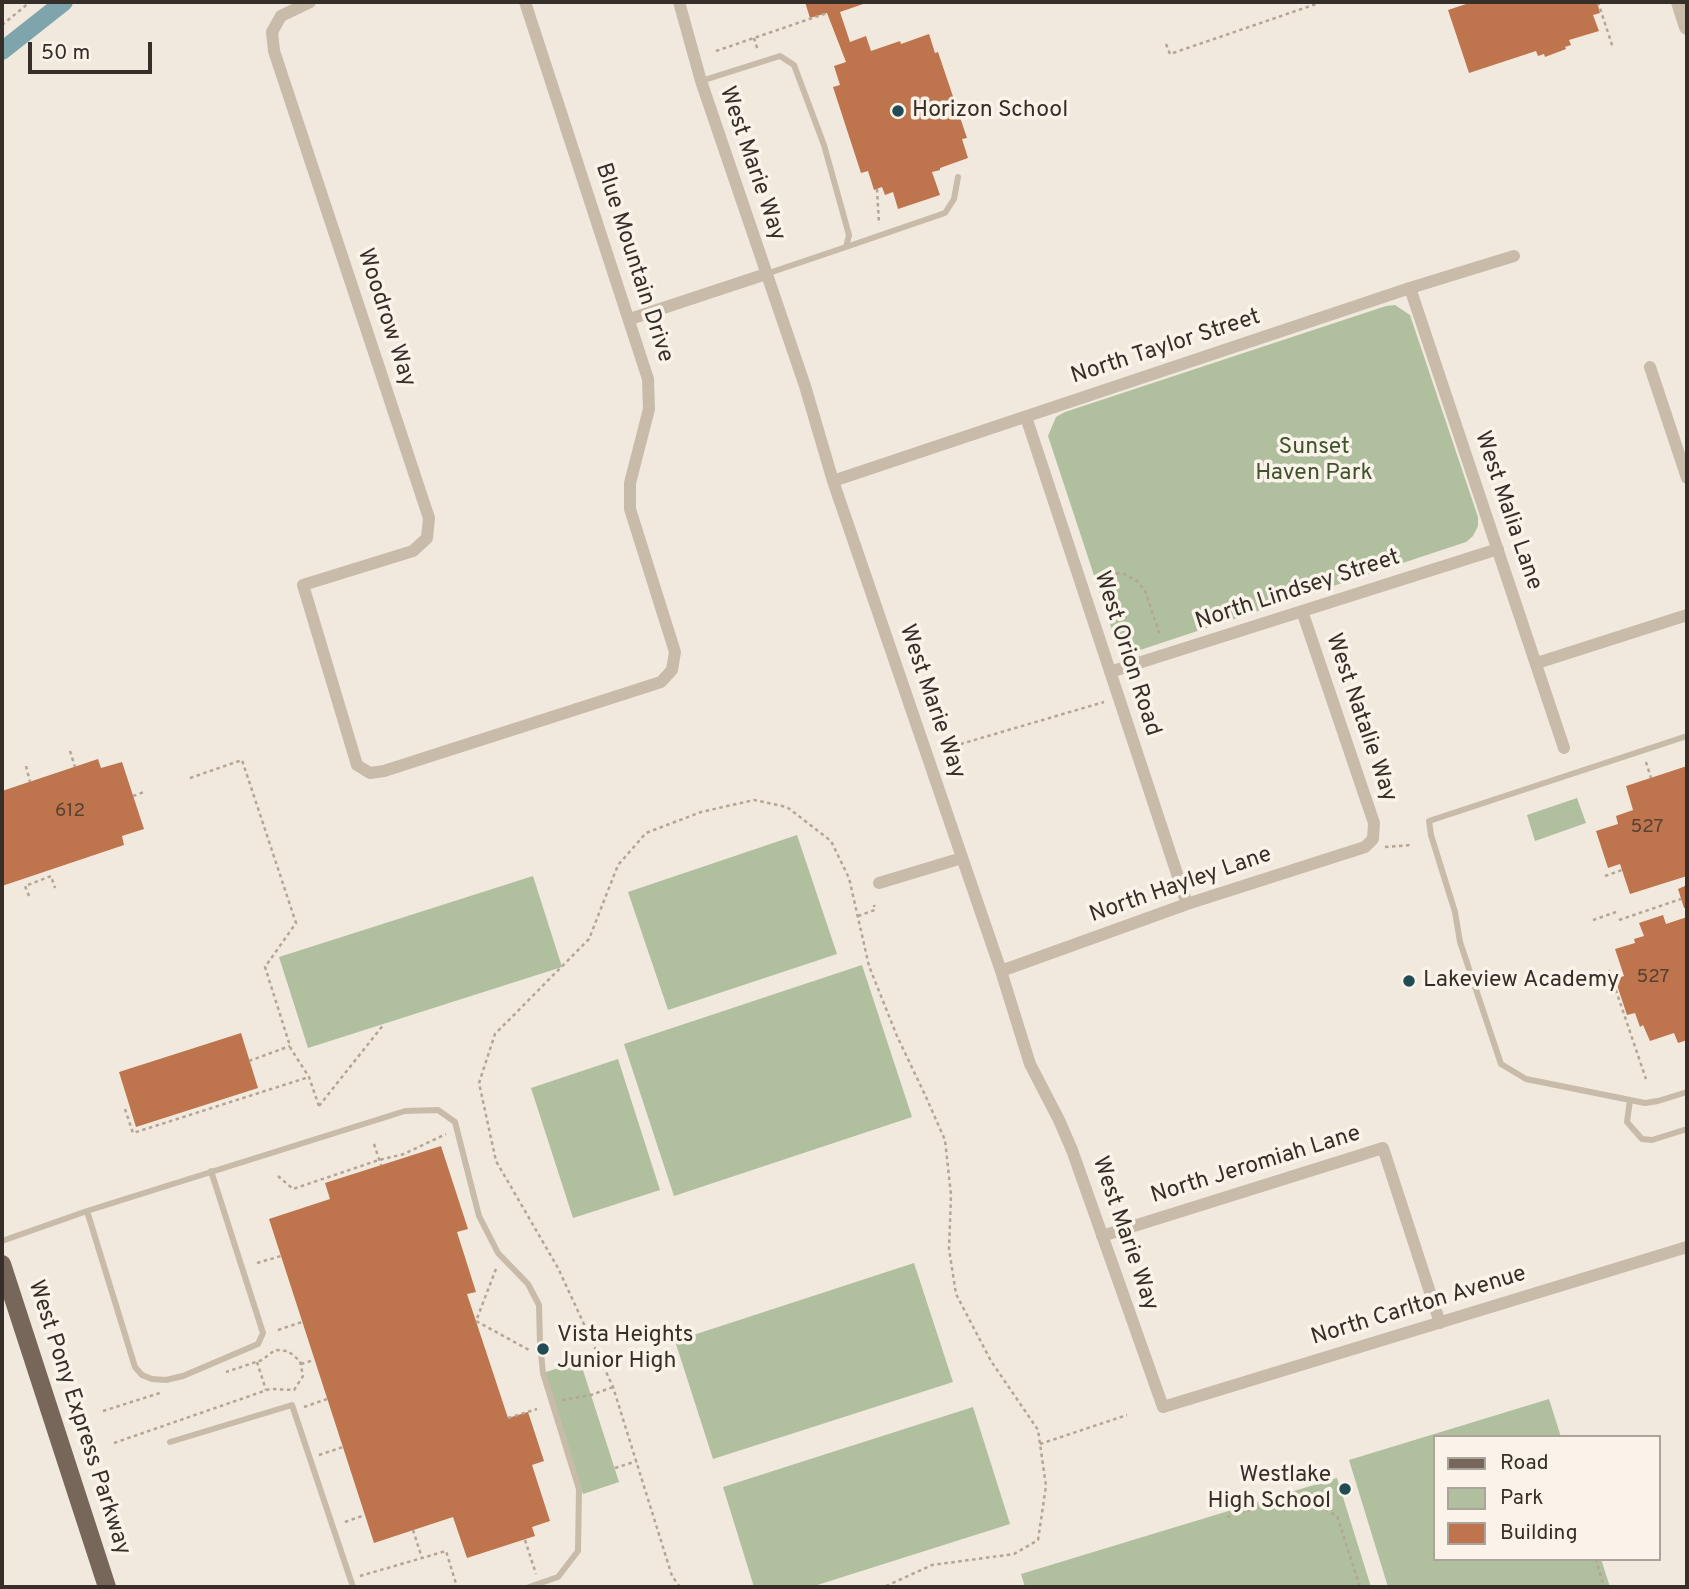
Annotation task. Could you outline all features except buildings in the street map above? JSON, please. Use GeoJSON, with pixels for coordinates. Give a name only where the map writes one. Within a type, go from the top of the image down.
{"type":"FeatureCollection","features":[{"type":"Feature","properties":{"kind":"main road","name":"West Pony Express Parkway"},"geometry":{"type":"LineString","coordinates":[[2,1264],[107,1587]]}},
{"type":"Feature","properties":{"kind":"street","name":"Woodrow Way"},"geometry":{"type":"LineString","coordinates":[[310,2],[281,16],[272,32],[274,51],[429,517],[426,538],[413,551],[303,585],[357,765],[364,770]]}},
{"type":"Feature","properties":{"kind":"street","name":"Blue Mountain Drive"},"geometry":{"type":"LineString","coordinates":[[364,770],[370,773],[384,771],[661,682],[672,670],[675,652],[631,509],[630,483],[649,409],[648,379],[526,2]]}},
{"type":"Feature","properties":{"kind":"street","name":"West Marie Way"},"geometry":{"type":"LineString","coordinates":[[679,2],[701,81],[805,386],[833,481],[1030,1064],[1072,1150],[1163,1407]]}},
{"type":"Feature","properties":{"kind":"street"},"geometry":{"type":"LineString","coordinates":[[1679,2],[1687,27]]}},
{"type":"Feature","properties":{"kind":"street","name":"North Taylor Street"},"geometry":{"type":"LineString","coordinates":[[833,481],[1410,288],[1514,256]]}},
{"type":"Feature","properties":{"kind":"street"},"geometry":{"type":"LineString","coordinates":[[630,319],[766,274]]}},
{"type":"Feature","properties":{"kind":"street","name":"West Malia Lane"},"geometry":{"type":"LineString","coordinates":[[1410,288],[1564,748]]}},
{"type":"Feature","properties":{"kind":"street"},"geometry":{"type":"LineString","coordinates":[[1650,367],[1687,478]]}},
{"type":"Feature","properties":{"kind":"street","name":"West Orion Road"},"geometry":{"type":"LineString","coordinates":[[1026,416],[1187,904]]}},
{"type":"Feature","properties":{"kind":"street","name":"North Lindsey Street"},"geometry":{"type":"LineString","coordinates":[[1110,672],[1498,549]]}},
{"type":"Feature","properties":{"kind":"street","name":"West Natalie Way"},"geometry":{"type":"LineString","coordinates":[[1302,611],[1374,823],[1378,843]]}},
{"type":"Feature","properties":{"kind":"street"},"geometry":{"type":"LineString","coordinates":[[1536,663],[1687,615]]}},
{"type":"Feature","properties":{"kind":"street","name":"North Hayley Lane"},"geometry":{"type":"LineString","coordinates":[[1000,971],[1187,904],[1378,843]]}},
{"type":"Feature","properties":{"kind":"street"},"geometry":{"type":"LineString","coordinates":[[879,883],[962,858]]}},
{"type":"Feature","properties":{"kind":"street","name":"North Jeromiah Lane"},"geometry":{"type":"LineString","coordinates":[[1102,1236],[1383,1148],[1440,1323]]}},
{"type":"Feature","properties":{"kind":"street","name":"North Carlton Avenue"},"geometry":{"type":"LineString","coordinates":[[1163,1407],[1687,1247]]}},
{"type":"Feature","properties":{"kind":"lane"},"geometry":{"type":"LineString","coordinates":[[701,81],[780,56],[794,65],[824,145],[838,194],[849,235],[846,247]]}},
{"type":"Feature","properties":{"kind":"lane"},"geometry":{"type":"LineString","coordinates":[[766,274],[945,212],[954,200],[958,177]]}},
{"type":"Feature","properties":{"kind":"lane"},"geometry":{"type":"LineString","coordinates":[[1687,736],[1429,821],[1455,912],[1460,942],[1501,1064],[1526,1079],[1645,1103],[1687,1092]]}},
{"type":"Feature","properties":{"kind":"lane"},"geometry":{"type":"LineString","coordinates":[[1630,1100],[1627,1122],[1642,1139],[1652,1140],[1687,1129]]}},
{"type":"Feature","properties":{"kind":"lane"},"geometry":{"type":"LineString","coordinates":[[2,1241],[87,1211],[405,1111],[438,1110],[455,1122],[480,1216],[501,1256],[528,1284],[539,1305],[543,1373],[579,1489],[578,1551],[558,1577],[528,1587]]}},
{"type":"Feature","properties":{"kind":"lane"},"geometry":{"type":"LineString","coordinates":[[87,1211],[135,1367],[142,1375],[152,1379],[166,1380],[183,1376],[258,1344],[263,1333],[211,1171]]}},
{"type":"Feature","properties":{"kind":"lane"},"geometry":{"type":"LineString","coordinates":[[170,1442],[292,1405],[354,1587]]}},
{"type":"Feature","properties":{"kind":"path"},"geometry":{"type":"LineString","coordinates":[[2,24],[30,2]]}},
{"type":"Feature","properties":{"kind":"path"},"geometry":{"type":"LineString","coordinates":[[1167,44],[1170,54],[1322,2]]}},
{"type":"Feature","properties":{"kind":"path"},"geometry":{"type":"LineString","coordinates":[[1598,2],[1613,48]]}},
{"type":"Feature","properties":{"kind":"path"},"geometry":{"type":"LineString","coordinates":[[716,51],[827,13]]}},
{"type":"Feature","properties":{"kind":"path"},"geometry":{"type":"LineString","coordinates":[[754,38],[758,51]]}},
{"type":"Feature","properties":{"kind":"path"},"geometry":{"type":"LineString","coordinates":[[877,189],[879,225]]}},
{"type":"Feature","properties":{"kind":"path"},"geometry":{"type":"LineString","coordinates":[[1102,572],[1124,574],[1137,581],[1144,591],[1160,635]]}},
{"type":"Feature","properties":{"kind":"path"},"geometry":{"type":"LineString","coordinates":[[947,748],[1104,702]]}},
{"type":"Feature","properties":{"kind":"path"},"geometry":{"type":"LineString","coordinates":[[70,751],[75,767]]}},
{"type":"Feature","properties":{"kind":"path"},"geometry":{"type":"LineString","coordinates":[[1645,759],[1651,778]]}},
{"type":"Feature","properties":{"kind":"path"},"geometry":{"type":"LineString","coordinates":[[190,778],[242,760],[296,923],[265,967],[290,1046],[309,1077],[319,1107],[384,1024]]}},
{"type":"Feature","properties":{"kind":"path"},"geometry":{"type":"LineString","coordinates":[[26,766],[30,782]]}},
{"type":"Feature","properties":{"kind":"path"},"geometry":{"type":"LineString","coordinates":[[133,796],[144,792]]}},
{"type":"Feature","properties":{"kind":"path"},"geometry":{"type":"LineString","coordinates":[[680,1587],[672,1576],[613,1387],[558,1268],[496,1161],[479,1083],[495,1034],[589,939],[618,865],[646,832],[701,812],[754,800],[787,807],[831,841],[849,878],[869,966],[897,1036],[945,1140],[951,1195],[949,1249],[956,1294],[991,1362],[1038,1430],[1046,1486],[1038,1540],[1014,1554],[932,1565],[884,1587]]}},
{"type":"Feature","properties":{"kind":"path"},"geometry":{"type":"LineString","coordinates":[[1378,843],[1411,845]]}},
{"type":"Feature","properties":{"kind":"path"},"geometry":{"type":"LineString","coordinates":[[1605,876],[1622,870]]}},
{"type":"Feature","properties":{"kind":"path"},"geometry":{"type":"LineString","coordinates":[[29,896],[25,886],[51,876],[55,888]]}},
{"type":"Feature","properties":{"kind":"path"},"geometry":{"type":"LineString","coordinates":[[1619,920],[1681,899]]}},
{"type":"Feature","properties":{"kind":"path"},"geometry":{"type":"LineString","coordinates":[[858,916],[875,910],[874,905]]}},
{"type":"Feature","properties":{"kind":"path"},"geometry":{"type":"LineString","coordinates":[[1593,920],[1616,912]]}},
{"type":"Feature","properties":{"kind":"path"},"geometry":{"type":"LineString","coordinates":[[1609,970],[1646,1079]]}},
{"type":"Feature","properties":{"kind":"path"},"geometry":{"type":"LineString","coordinates":[[249,1061],[290,1046]]}},
{"type":"Feature","properties":{"kind":"path"},"geometry":{"type":"LineString","coordinates":[[125,1109],[133,1133],[309,1077]]}},
{"type":"Feature","properties":{"kind":"path"},"geometry":{"type":"LineString","coordinates":[[278,1177],[293,1189],[404,1154],[446,1134]]}},
{"type":"Feature","properties":{"kind":"path"},"geometry":{"type":"LineString","coordinates":[[374,1144],[381,1165]]}},
{"type":"Feature","properties":{"kind":"path"},"geometry":{"type":"LineString","coordinates":[[257,1263],[281,1256]]}},
{"type":"Feature","properties":{"kind":"path"},"geometry":{"type":"LineString","coordinates":[[501,1256],[476,1321],[542,1357]]}},
{"type":"Feature","properties":{"kind":"path"},"geometry":{"type":"LineString","coordinates":[[278,1330],[302,1322]]}},
{"type":"Feature","properties":{"kind":"path"},"geometry":{"type":"LineString","coordinates":[[114,1443],[266,1390],[293,1390],[303,1376],[300,1361],[288,1351],[275,1350],[262,1360],[218,1374]]}},
{"type":"Feature","properties":{"kind":"path"},"geometry":{"type":"LineString","coordinates":[[301,1364],[314,1360]]}},
{"type":"Feature","properties":{"kind":"path"},"geometry":{"type":"LineString","coordinates":[[257,1362],[266,1390]]}},
{"type":"Feature","properties":{"kind":"path"},"geometry":{"type":"LineString","coordinates":[[552,1402],[591,1395],[613,1387]]}},
{"type":"Feature","properties":{"kind":"path"},"geometry":{"type":"LineString","coordinates":[[103,1411],[167,1391]]}},
{"type":"Feature","properties":{"kind":"path"},"geometry":{"type":"LineString","coordinates":[[304,1407],[327,1399]]}},
{"type":"Feature","properties":{"kind":"path"},"geometry":{"type":"LineString","coordinates":[[508,1419],[537,1409]]}},
{"type":"Feature","properties":{"kind":"path"},"geometry":{"type":"LineString","coordinates":[[1040,1444],[1127,1415]]}},
{"type":"Feature","properties":{"kind":"path"},"geometry":{"type":"LineString","coordinates":[[320,1455],[343,1447]]}},
{"type":"Feature","properties":{"kind":"path"},"geometry":{"type":"LineString","coordinates":[[615,1468],[637,1461]]}},
{"type":"Feature","properties":{"kind":"path"},"geometry":{"type":"LineString","coordinates":[[1227,1517],[1297,1495],[1337,1516],[1360,1587]]}},
{"type":"Feature","properties":{"kind":"path"},"geometry":{"type":"LineString","coordinates":[[342,1523],[365,1515]]}},
{"type":"Feature","properties":{"kind":"path"},"geometry":{"type":"LineString","coordinates":[[413,1530],[422,1558]]}},
{"type":"Feature","properties":{"kind":"path"},"geometry":{"type":"LineString","coordinates":[[525,1539],[539,1584]]}},
{"type":"Feature","properties":{"kind":"path"},"geometry":{"type":"LineString","coordinates":[[360,1576],[446,1551],[457,1587]]}},
{"type":"Feature","properties":{"kind":"path"},"geometry":{"type":"LineString","coordinates":[[1597,1561],[1604,1587]]}},
{"type":"Feature","properties":{"kind":"green space","name":"Sunset Haven Park"},"geometry":{"type":"Polygon","coordinates":[[[1395,305],[1410,315],[1478,517],[1478,526],[1473,536],[1466,542],[1137,651],[1120,647],[1116,642],[1048,436],[1056,417],[1395,305]]]}},
{"type":"Feature","properties":{"kind":"green space"},"geometry":{"type":"Polygon","coordinates":[[[1577,798],[1586,823],[1535,841],[1527,815],[1577,798]]]}},
{"type":"Feature","properties":{"kind":"green space"},"geometry":{"type":"Polygon","coordinates":[[[797,835],[837,954],[668,1010],[628,892],[797,835]]]}},
{"type":"Feature","properties":{"kind":"green space"},"geometry":{"type":"Polygon","coordinates":[[[533,876],[562,967],[308,1048],[279,957],[533,876]]]}},
{"type":"Feature","properties":{"kind":"green space"},"geometry":{"type":"Polygon","coordinates":[[[862,965],[912,1117],[674,1196],[624,1044],[862,965]]]}},
{"type":"Feature","properties":{"kind":"green space"},"geometry":{"type":"Polygon","coordinates":[[[618,1059],[660,1190],[573,1218],[531,1088],[618,1059]]]}},
{"type":"Feature","properties":{"kind":"green space"},"geometry":{"type":"Polygon","coordinates":[[[914,1263],[953,1382],[713,1459],[675,1341],[914,1263]]]}},
{"type":"Feature","properties":{"kind":"green space"},"geometry":{"type":"Polygon","coordinates":[[[580,1361],[619,1482],[583,1494],[543,1373],[580,1361]]]}},
{"type":"Feature","properties":{"kind":"green space"},"geometry":{"type":"Polygon","coordinates":[[[1549,1399],[1560,1435],[1434,1435],[1434,1561],[1602,1561],[1610,1587],[1388,1587],[1349,1460],[1549,1399]]]}},
{"type":"Feature","properties":{"kind":"green space"},"geometry":{"type":"Polygon","coordinates":[[[973,1407],[1010,1524],[811,1587],[754,1587],[723,1487],[973,1407]]]}},
{"type":"Feature","properties":{"kind":"green space"},"geometry":{"type":"Polygon","coordinates":[[[1337,1478],[1371,1587],[1025,1587],[1021,1574],[1337,1478]]]}},
{"type":"Feature","properties":{"kind":"waterway"},"geometry":{"type":"LineString","coordinates":[[2,51],[64,2]]}},
{"type":"Feature","properties":{"kind":"place","name":"Horizon School"},"geometry":{"type":"Point","coordinates":[898,111]}},
{"type":"Feature","properties":{"kind":"place","name":"Lakeview Academy"},"geometry":{"type":"Point","coordinates":[1409,981]}},
{"type":"Feature","properties":{"kind":"place","name":"Vista Heights Junior High"},"geometry":{"type":"Point","coordinates":[543,1349]}},
{"type":"Feature","properties":{"kind":"place","name":"Westlake High School"},"geometry":{"type":"Point","coordinates":[1345,1489]}}]}
